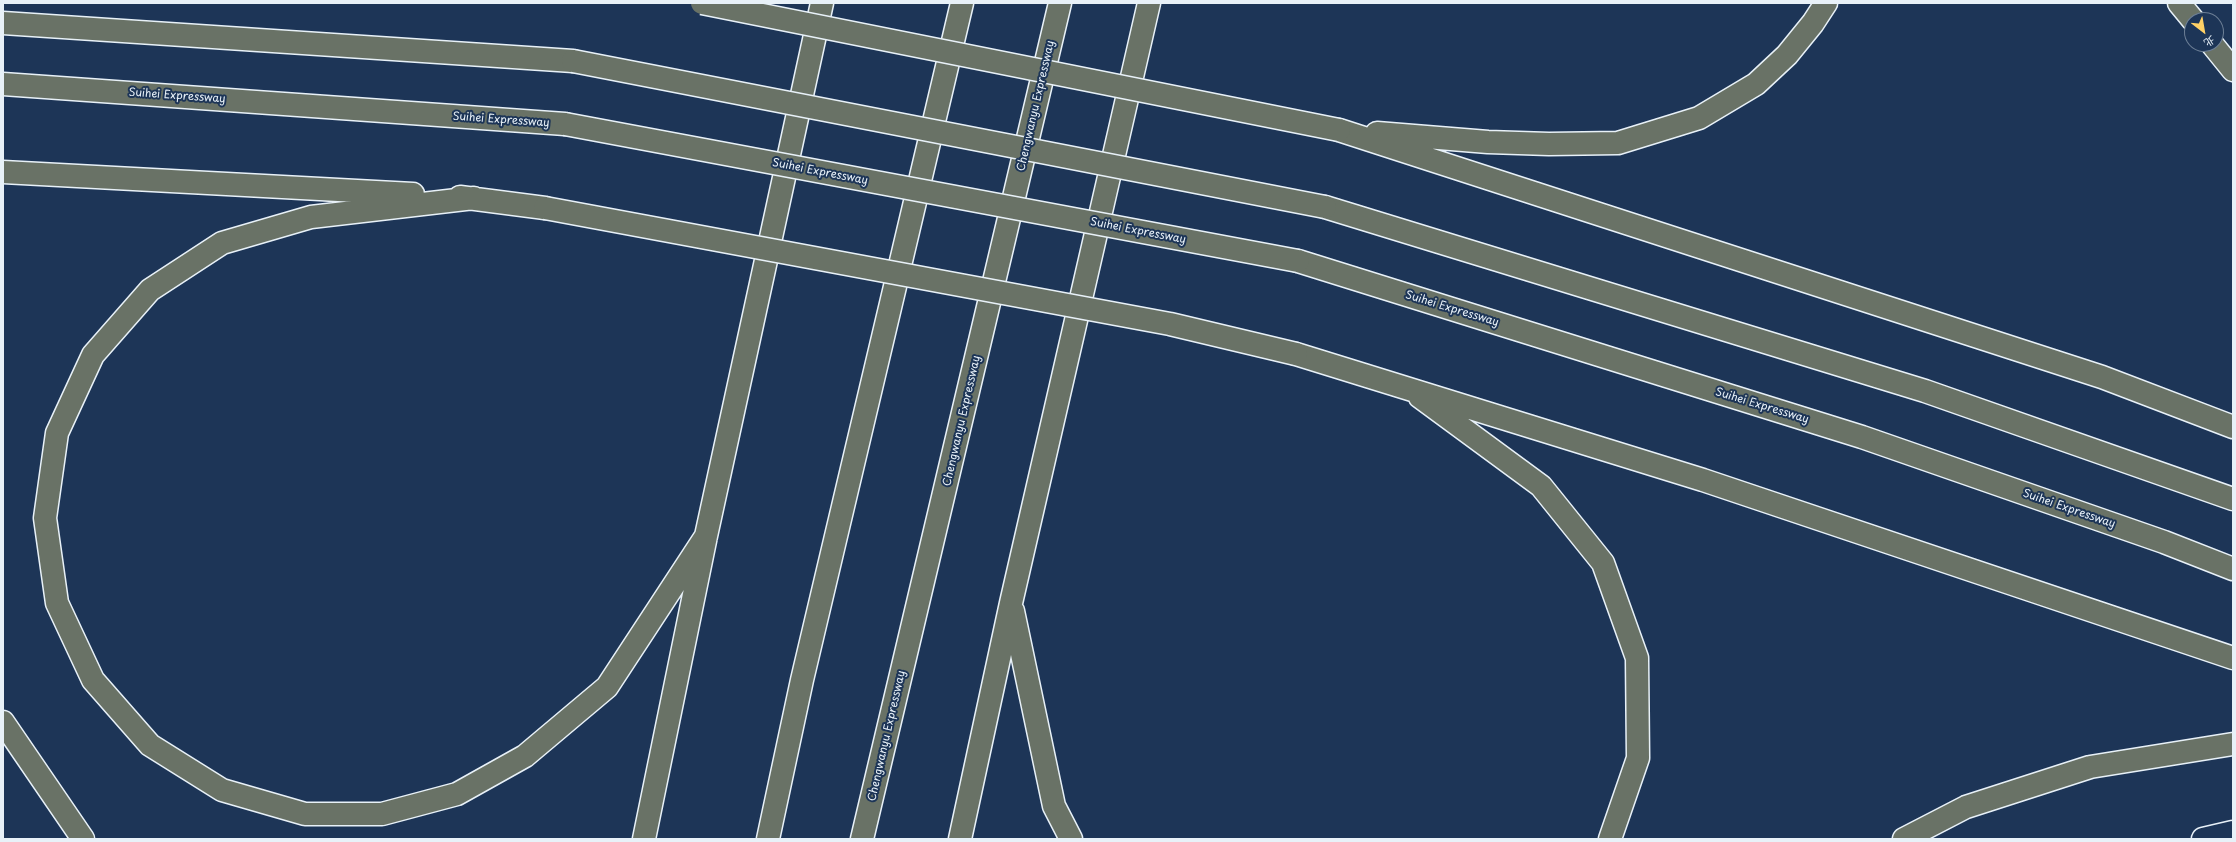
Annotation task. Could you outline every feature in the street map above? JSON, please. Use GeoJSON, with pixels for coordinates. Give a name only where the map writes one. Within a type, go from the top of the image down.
{"type":"FeatureCollection","features":[{"type":"Feature","properties":{"kind":"highway"},"geometry":{"type":"LineString","coordinates":[[702,3],[1339,130],[2102,377],[2233,427]]}},
{"type":"Feature","properties":{"kind":"highway"},"geometry":{"type":"LineString","coordinates":[[644,839],[706,536],[822,3]]}},
{"type":"Feature","properties":{"kind":"highway"},"geometry":{"type":"LineString","coordinates":[[768,839],[802,680],[962,3]]}},
{"type":"Feature","properties":{"kind":"highway","name":"Chengwanyu Expressway"},"geometry":{"type":"LineString","coordinates":[[862,839],[1060,3]]}},
{"type":"Feature","properties":{"kind":"highway"},"geometry":{"type":"LineString","coordinates":[[960,839],[1011,603],[1149,3]]}},
{"type":"Feature","properties":{"kind":"highway"},"geometry":{"type":"LineString","coordinates":[[1339,130],[1488,142],[1549,144],[1618,143],[1699,118],[1756,84],[1787,55],[1813,23],[1826,3]]}},
{"type":"Feature","properties":{"kind":"highway"},"geometry":{"type":"LineString","coordinates":[[2179,3],[2186,12]]}},
{"type":"Feature","properties":{"kind":"highway"},"geometry":{"type":"LineString","coordinates":[[3,23],[573,61],[1325,207],[1925,391],[2233,499]]}},
{"type":"Feature","properties":{"kind":"highway"},"geometry":{"type":"LineString","coordinates":[[2218,52],[2233,70]]}},
{"type":"Feature","properties":{"kind":"highway","name":"Suihei Expressway"},"geometry":{"type":"LineString","coordinates":[[3,84],[565,124],[1298,261],[1862,437],[2164,542],[2233,569]]}},
{"type":"Feature","properties":{"kind":"highway"},"geometry":{"type":"LineString","coordinates":[[3,172],[474,198],[545,208],[1170,324],[1296,354],[1406,386],[1702,480],[2233,658]]}},
{"type":"Feature","properties":{"kind":"highway"},"geometry":{"type":"LineString","coordinates":[[474,198],[311,217],[222,244],[150,290],[93,355],[57,433],[45,518],[57,603],[93,680],[150,745],[222,790],[305,814],[382,814],[457,794],[518,760],[607,688],[706,536]]}},
{"type":"Feature","properties":{"kind":"highway"},"geometry":{"type":"LineString","coordinates":[[1406,386],[1541,486],[1603,564],[1637,658],[1638,758],[1610,839]]}},
{"type":"Feature","properties":{"kind":"highway"},"geometry":{"type":"LineString","coordinates":[[1011,603],[1054,806],[1071,839]]}},
{"type":"Feature","properties":{"kind":"highway"},"geometry":{"type":"LineString","coordinates":[[3,722],[83,839]]}},
{"type":"Feature","properties":{"kind":"highway"},"geometry":{"type":"LineString","coordinates":[[1904,839],[1966,807],[2090,767],[2233,744]]}},
{"type":"Feature","properties":{"kind":"street"},"geometry":{"type":"LineString","coordinates":[[2203,839],[2233,832]]}}]}
